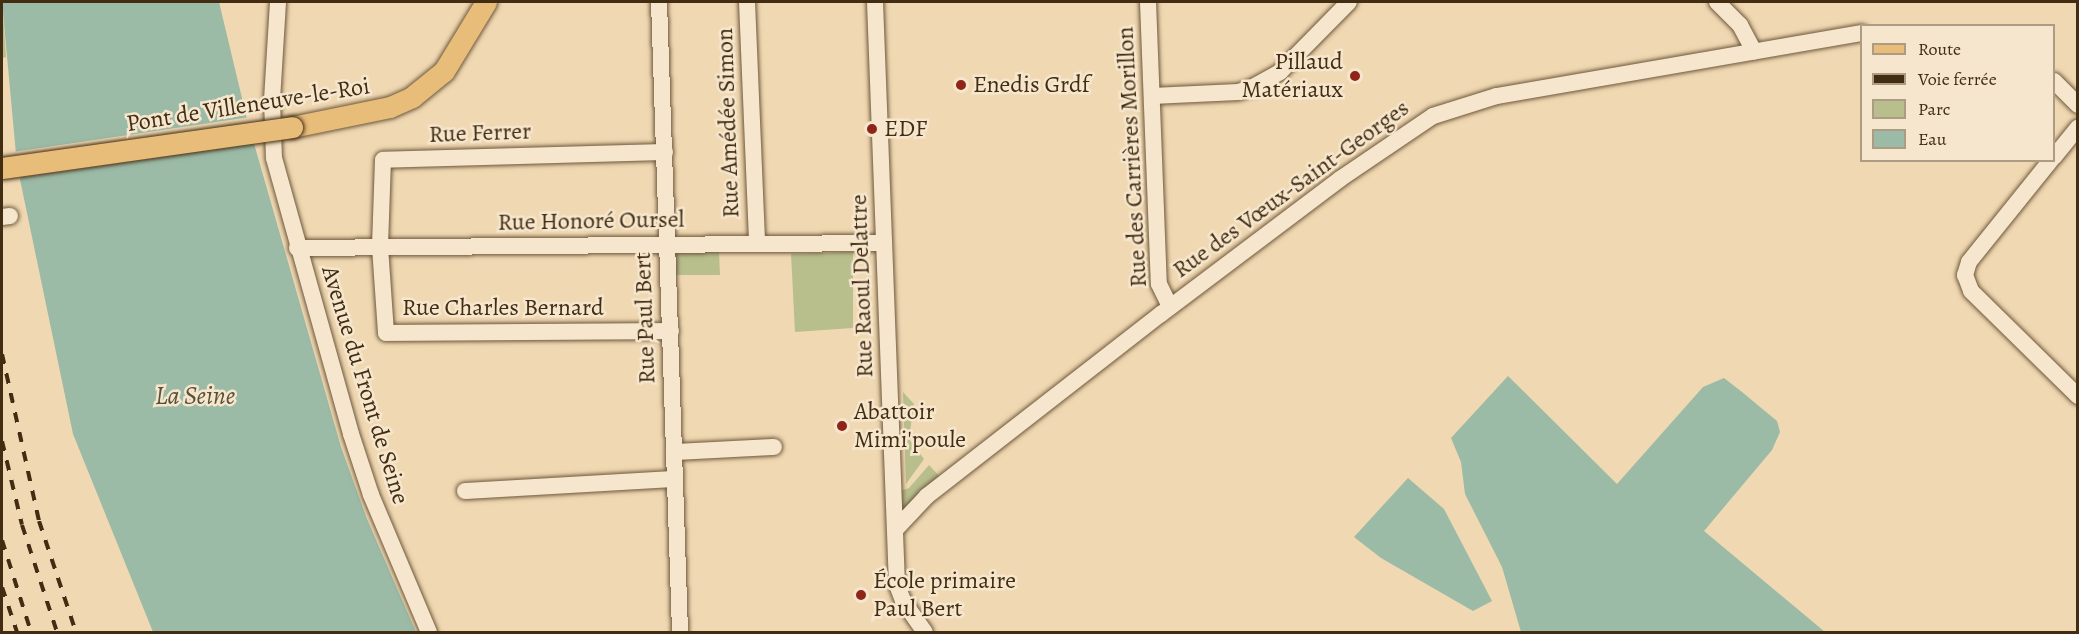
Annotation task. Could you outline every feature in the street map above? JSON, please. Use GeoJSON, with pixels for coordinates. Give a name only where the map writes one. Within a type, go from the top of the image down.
{"type":"FeatureCollection","features":[{"type":"Feature","properties":{"kind":"main road","name":"Pont de Villeneuve-le-Roi"},"geometry":{"type":"LineString","coordinates":[[468,30],[474,2]]}},
{"type":"Feature","properties":{"kind":"main road","name":"Pont de Villeneuve-le-Roi"},"geometry":{"type":"LineString","coordinates":[[2,168],[292,127],[390,108],[429,85],[444,70],[486,2]]}},
{"type":"Feature","properties":{"kind":"street","name":"Avenue du Front de Seine"},"geometry":{"type":"LineString","coordinates":[[278,2],[272,99],[274,146],[297,248],[371,495],[429,633]]}},
{"type":"Feature","properties":{"kind":"street","name":"Rue Paul Bert"},"geometry":{"type":"LineString","coordinates":[[659,2],[680,633]]}},
{"type":"Feature","properties":{"kind":"street","name":"Rue Amédée Simon"},"geometry":{"type":"LineString","coordinates":[[747,2],[757,242]]}},
{"type":"Feature","properties":{"kind":"street","name":"Rue Raoul Delattre"},"geometry":{"type":"LineString","coordinates":[[874,2],[899,593],[926,633]]}},
{"type":"Feature","properties":{"kind":"street","name":"Rue des Carrières Morillon"},"geometry":{"type":"LineString","coordinates":[[1148,2],[1159,284],[1170,307]]}},
{"type":"Feature","properties":{"kind":"street"},"geometry":{"type":"LineString","coordinates":[[1152,96],[1238,92],[1253,87],[1280,72],[1349,2]]}},
{"type":"Feature","properties":{"kind":"street"},"geometry":{"type":"LineString","coordinates":[[1717,2],[1740,25],[1754,51]]}},
{"type":"Feature","properties":{"kind":"street","name":"Rue des Vœux-Saint-Georges"},"geometry":{"type":"LineString","coordinates":[[895,530],[927,496],[1170,307],[1340,179],[1433,116],[1497,96],[1860,33]]}},
{"type":"Feature","properties":{"kind":"street"},"geometry":{"type":"LineString","coordinates":[[2055,82],[2078,105]]}},
{"type":"Feature","properties":{"kind":"street"},"geometry":{"type":"LineString","coordinates":[[2055,155],[2078,128]]}},
{"type":"Feature","properties":{"kind":"street","name":"Rue Ferrer"},"geometry":{"type":"LineString","coordinates":[[380,247],[383,160],[665,152]]}},
{"type":"Feature","properties":{"kind":"street"},"geometry":{"type":"LineString","coordinates":[[2050,162],[1969,262],[1965,275],[1971,291],[2078,396]]}},
{"type":"Feature","properties":{"kind":"street","name":"Rue Honoré Oursel"},"geometry":{"type":"LineString","coordinates":[[297,248],[667,246],[757,242],[884,243]]}},
{"type":"Feature","properties":{"kind":"street","name":"Rue Charles Bernard"},"geometry":{"type":"LineString","coordinates":[[380,247],[386,333],[670,331]]}},
{"type":"Feature","properties":{"kind":"street"},"geometry":{"type":"LineString","coordinates":[[674,452],[774,447]]}},
{"type":"Feature","properties":{"kind":"street"},"geometry":{"type":"LineString","coordinates":[[465,491],[674,480]]}},
{"type":"Feature","properties":{"kind":"green space"},"geometry":{"type":"Polygon","coordinates":[[[2,2],[6,57],[2,58],[2,2]]]}},
{"type":"Feature","properties":{"kind":"green space"},"geometry":{"type":"Polygon","coordinates":[[[676,252],[719,252],[720,275],[675,275],[676,252]]]}},
{"type":"Feature","properties":{"kind":"green space"},"geometry":{"type":"Polygon","coordinates":[[[853,252],[853,328],[795,332],[791,254],[853,252]]]}},
{"type":"Feature","properties":{"kind":"green space"},"geometry":{"type":"Polygon","coordinates":[[[903,392],[914,404],[909,439],[924,459],[906,484],[903,392]]]}},
{"type":"Feature","properties":{"kind":"green space"},"geometry":{"type":"Polygon","coordinates":[[[929,465],[940,477],[901,515],[900,491],[909,488],[929,465]]]}},
{"type":"Feature","properties":{"kind":"water","name":"La Seine"},"geometry":{"type":"Polygon","coordinates":[[[2,2],[219,2],[247,119],[341,447],[367,519],[416,632],[153,632],[73,434],[17,165],[2,2]]]}},
{"type":"Feature","properties":{"kind":"water"},"geometry":{"type":"Polygon","coordinates":[[[1508,376],[1617,484],[1703,387],[1724,378],[1742,392],[1777,421],[1780,432],[1772,450],[1704,531],[1825,632],[1521,632],[1502,567],[1465,494],[1461,462],[1451,438],[1508,376]]]}},
{"type":"Feature","properties":{"kind":"water"},"geometry":{"type":"Polygon","coordinates":[[[1408,478],[1444,509],[1492,601],[1473,611],[1381,558],[1354,537],[1408,478]]]}},
{"type":"Feature","properties":{"kind":"pier"},"geometry":{"type":"Polygon","coordinates":[[[250,117],[257,143],[17,178],[13,152],[250,117]]]}},
{"type":"Feature","properties":{"kind":"railway"},"geometry":{"type":"LineString","coordinates":[[2,354],[39,521],[76,632]]}},
{"type":"Feature","properties":{"kind":"railway"},"geometry":{"type":"LineString","coordinates":[[2,441],[22,525],[57,632]]}},
{"type":"Feature","properties":{"kind":"railway"},"geometry":{"type":"LineString","coordinates":[[2,540],[31,632]]}},
{"type":"Feature","properties":{"kind":"railway"},"geometry":{"type":"LineString","coordinates":[[2,587],[17,632]]}},
{"type":"Feature","properties":{"kind":"place","name":"Pillaud Matériaux"},"geometry":{"type":"Point","coordinates":[1355,76]}},
{"type":"Feature","properties":{"kind":"place","name":"Enedis Grdf"},"geometry":{"type":"Point","coordinates":[961,85]}},
{"type":"Feature","properties":{"kind":"place","name":"EDF"},"geometry":{"type":"Point","coordinates":[872,129]}},
{"type":"Feature","properties":{"kind":"place","name":"Abattoir Mimi'poule"},"geometry":{"type":"Point","coordinates":[842,426]}},
{"type":"Feature","properties":{"kind":"place","name":"École primaire Paul Bert"},"geometry":{"type":"Point","coordinates":[861,595]}}]}
